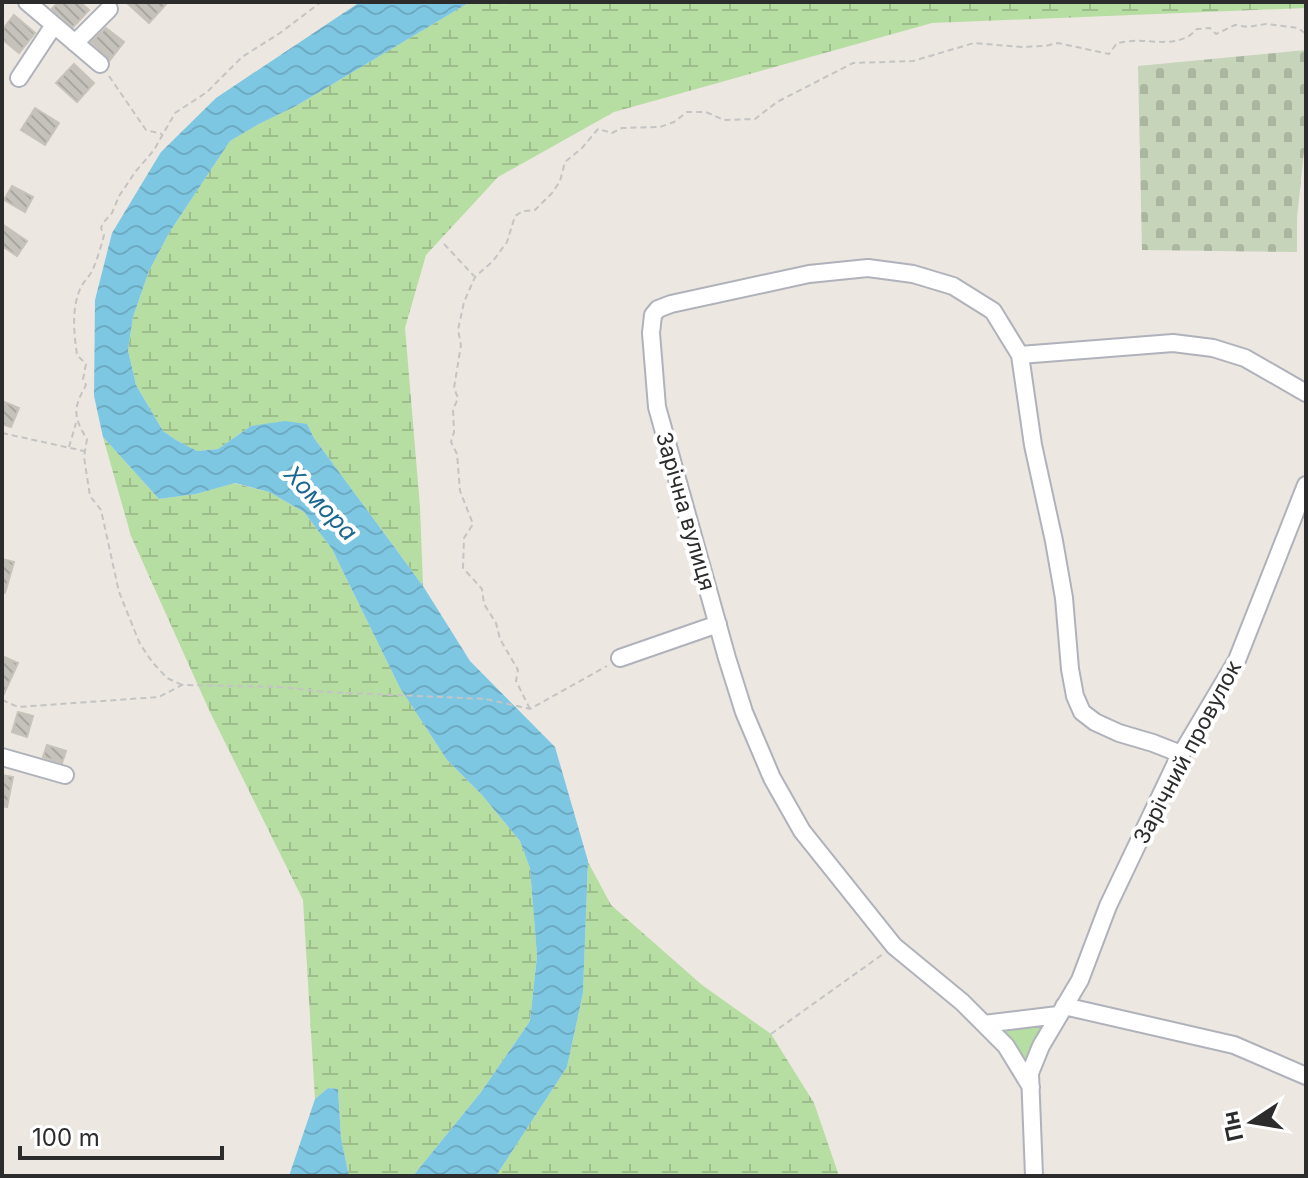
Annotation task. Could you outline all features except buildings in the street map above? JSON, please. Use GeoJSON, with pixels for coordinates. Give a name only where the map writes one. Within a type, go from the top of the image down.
{"type":"FeatureCollection","features":[{"type":"Feature","properties":{"kind":"street"},"geometry":{"type":"LineString","coordinates":[[27,2],[100,64]]}},
{"type":"Feature","properties":{"kind":"street"},"geometry":{"type":"LineString","coordinates":[[75,43],[109,9]]}},
{"type":"Feature","properties":{"kind":"street"},"geometry":{"type":"LineString","coordinates":[[19,78],[54,25]]}},
{"type":"Feature","properties":{"kind":"street","name":"Зарічна вулиця"},"geometry":{"type":"LineString","coordinates":[[1031,1087],[1006,1046],[962,1002],[894,946],[802,831],[772,778],[744,712],[657,407],[651,333],[653,315],[658,309],[809,274],[868,268],[913,274],[953,286],[993,311],[1020,355],[1033,445],[1064,598],[1070,669],[1078,704],[1082,712],[1095,722],[1181,754]]}},
{"type":"Feature","properties":{"kind":"street"},"geometry":{"type":"LineString","coordinates":[[1020,355],[1173,343],[1213,348],[1245,358],[1306,393]]}},
{"type":"Feature","properties":{"kind":"street","name":"Зарічний провулок"},"geometry":{"type":"LineString","coordinates":[[1031,1087],[1030,1073],[1041,1046],[1080,980],[1108,906],[1181,754],[1237,660],[1306,485]]}},
{"type":"Feature","properties":{"kind":"street"},"geometry":{"type":"LineString","coordinates":[[620,658],[718,624]]}},
{"type":"Feature","properties":{"kind":"street"},"geometry":{"type":"LineString","coordinates":[[2,757],[65,775]]}},
{"type":"Feature","properties":{"kind":"street"},"geometry":{"type":"LineString","coordinates":[[984,1024],[1061,1011],[1234,1045],[1306,1076]]}},
{"type":"Feature","properties":{"kind":"street"},"geometry":{"type":"LineString","coordinates":[[1031,1087],[1034,1176]]}},
{"type":"Feature","properties":{"kind":"path"},"geometry":{"type":"LineString","coordinates":[[69,449],[76,422],[77,401],[86,385],[83,379],[86,364],[77,355],[73,325],[78,295],[100,250],[103,223],[136,171],[154,150],[175,113],[207,92],[242,57],[321,2]]}},
{"type":"Feature","properties":{"kind":"path"},"geometry":{"type":"LineString","coordinates":[[530,709],[516,681],[518,670],[484,604],[482,589],[463,568],[464,538],[473,524],[460,491],[457,454],[451,442],[453,410],[458,398],[454,388],[461,345],[458,330],[464,302],[475,277],[493,261],[507,242],[515,216],[523,211],[535,210],[553,192],[560,181],[565,162],[598,129],[612,133],[622,128],[660,127],[674,122],[687,112],[706,112],[724,120],[755,119],[777,102],[853,63],[913,61],[974,43],[1021,47],[1058,43],[1109,54],[1117,43],[1140,40],[1160,43],[1190,38],[1197,29],[1210,28],[1216,34],[1235,25],[1248,27],[1266,24],[1298,28],[1306,34]]}},
{"type":"Feature","properties":{"kind":"path"},"geometry":{"type":"LineString","coordinates":[[100,64],[146,130],[163,135]]}},
{"type":"Feature","properties":{"kind":"path"},"geometry":{"type":"LineString","coordinates":[[444,244],[475,277]]}},
{"type":"Feature","properties":{"kind":"path"},"geometry":{"type":"LineString","coordinates":[[76,422],[87,439],[84,457],[90,496],[101,510],[119,592],[140,644],[167,678],[182,685],[282,687],[326,692],[486,699],[530,709],[620,658]]}},
{"type":"Feature","properties":{"kind":"path"},"geometry":{"type":"LineString","coordinates":[[2,433],[85,451]]}},
{"type":"Feature","properties":{"kind":"path"},"geometry":{"type":"LineString","coordinates":[[2,700],[18,707],[159,697],[182,685]]}},
{"type":"Feature","properties":{"kind":"path"},"geometry":{"type":"LineString","coordinates":[[771,1034],[894,946]]}},
{"type":"Feature","properties":{"kind":"green space"},"geometry":{"type":"Polygon","coordinates":[[[470,2],[1306,2],[1306,8],[932,23],[614,112],[498,177],[426,255],[405,328],[420,507],[423,586],[314,438],[307,424],[251,426],[218,449],[197,451],[163,431],[136,385],[128,350],[133,317],[149,271],[169,233],[230,141],[296,106],[470,2]]]}},
{"type":"Feature","properties":{"kind":"green space"},"geometry":{"type":"Polygon","coordinates":[[[1306,50],[1306,132],[1297,218],[1297,252],[1142,250],[1138,66],[1306,50]]]}},
{"type":"Feature","properties":{"kind":"green space"},"geometry":{"type":"Polygon","coordinates":[[[103,437],[159,499],[196,494],[234,483],[269,492],[304,512],[332,549],[400,688],[447,760],[482,795],[520,841],[530,867],[537,956],[530,1021],[481,1092],[413,1176],[349,1176],[341,1138],[338,1089],[328,1088],[315,1099],[303,900],[210,712],[131,536],[103,437]]]}},
{"type":"Feature","properties":{"kind":"green space"},"geometry":{"type":"Polygon","coordinates":[[[588,862],[611,905],[702,985],[771,1034],[814,1103],[839,1176],[496,1176],[567,1067],[583,993],[588,862]]]}},
{"type":"Feature","properties":{"kind":"green space"},"geometry":{"type":"Polygon","coordinates":[[[1058,1015],[1030,1073],[984,1024],[1058,1015]]]}},
{"type":"Feature","properties":{"kind":"water","name":"Хомора"},"geometry":{"type":"Polygon","coordinates":[[[360,2],[470,2],[296,106],[230,141],[169,233],[149,271],[133,317],[128,350],[136,385],[163,431],[197,451],[218,449],[251,426],[285,421],[307,424],[314,438],[423,586],[470,661],[555,747],[588,861],[583,993],[567,1067],[496,1176],[413,1176],[481,1092],[530,1021],[537,956],[530,868],[520,841],[482,795],[447,760],[400,688],[332,549],[304,512],[269,492],[235,483],[196,494],[159,499],[103,437],[94,396],[95,300],[112,233],[161,152],[216,98],[360,2]]]}},
{"type":"Feature","properties":{"kind":"water"},"geometry":{"type":"Polygon","coordinates":[[[328,1088],[338,1089],[341,1138],[349,1176],[289,1176],[315,1099],[328,1088]]]}}]}
